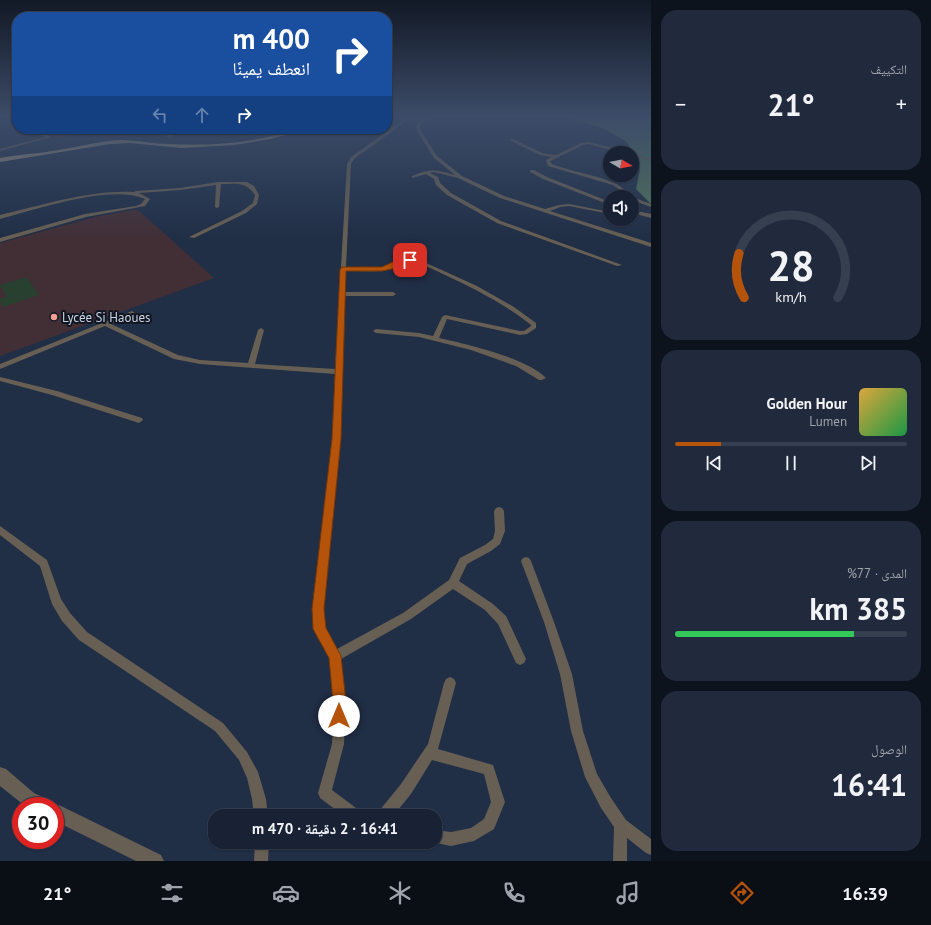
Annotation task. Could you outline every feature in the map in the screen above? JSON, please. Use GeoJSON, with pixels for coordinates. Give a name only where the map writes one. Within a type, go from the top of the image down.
{"type":"FeatureCollection","features":[{"type":"Feature","properties":{"kind":"main road"},"geometry":{"type":"LineString","coordinates":[[1,160],[23,157]]}},
{"type":"Feature","properties":{"kind":"street"},"geometry":{"type":"LineString","coordinates":[[346,809],[325,793],[338,744],[340,702],[335,656],[320,629],[318,609],[336,439],[349,164],[353,157]]}},
{"type":"Feature","properties":{"kind":"street"},"geometry":{"type":"LineString","coordinates":[[435,157],[460,177]]}},
{"type":"Feature","properties":{"kind":"street"},"geometry":{"type":"LineString","coordinates":[[554,157],[548,160],[550,165],[559,170],[591,177],[615,185],[624,190]]}},
{"type":"Feature","properties":{"kind":"street"},"geometry":{"type":"LineString","coordinates":[[414,177],[426,172],[434,171],[460,177],[502,197],[547,210],[651,245]]}},
{"type":"Feature","properties":{"kind":"street"},"geometry":{"type":"LineString","coordinates":[[532,171],[545,178],[603,201]]}},
{"type":"Feature","properties":{"kind":"street"},"geometry":{"type":"LineString","coordinates":[[426,172],[436,178],[438,184],[449,194],[499,222],[619,265]]}},
{"type":"Feature","properties":{"kind":"street"},"geometry":{"type":"LineString","coordinates":[[217,207],[219,188],[218,183]]}},
{"type":"Feature","properties":{"kind":"street"},"geometry":{"type":"LineString","coordinates":[[0,217],[84,197],[131,193],[142,190],[180,189],[218,183],[245,183],[252,187],[257,195],[255,204],[244,212],[192,237]]}},
{"type":"Feature","properties":{"kind":"street"},"geometry":{"type":"LineString","coordinates":[[0,240],[93,214],[137,207],[146,202],[148,199],[144,196],[131,193]]}},
{"type":"Feature","properties":{"kind":"street"},"geometry":{"type":"LineString","coordinates":[[639,201],[651,206]]}},
{"type":"Feature","properties":{"kind":"street"},"geometry":{"type":"LineString","coordinates":[[547,210],[559,206],[569,206],[603,212]]}},
{"type":"Feature","properties":{"kind":"street"},"geometry":{"type":"LineString","coordinates":[[639,213],[651,216]]}},
{"type":"Feature","properties":{"kind":"street"},"geometry":{"type":"LineString","coordinates":[[343,269],[382,269],[389,268],[400,261],[419,262],[435,268],[498,300],[523,315],[534,324],[532,330],[525,333],[520,333],[449,317],[445,318],[435,339]]}},
{"type":"Feature","properties":{"kind":"street"},"geometry":{"type":"LineString","coordinates":[[342,294],[393,294]]}},
{"type":"Feature","properties":{"kind":"street"},"geometry":{"type":"LineString","coordinates":[[0,367],[132,313]]}},
{"type":"Feature","properties":{"kind":"street"},"geometry":{"type":"LineString","coordinates":[[106,324],[176,357],[200,362],[339,372]]}},
{"type":"Feature","properties":{"kind":"street"},"geometry":{"type":"LineString","coordinates":[[251,366],[261,330]]}},
{"type":"Feature","properties":{"kind":"street"},"geometry":{"type":"LineString","coordinates":[[376,331],[411,333],[506,359],[532,371],[542,378]]}},
{"type":"Feature","properties":{"kind":"street"},"geometry":{"type":"LineString","coordinates":[[0,379],[54,393],[139,420]]}},
{"type":"Feature","properties":{"kind":"street"},"geometry":{"type":"LineString","coordinates":[[335,656],[407,616],[453,583],[463,561],[488,548],[497,541],[500,531],[499,511]]}},
{"type":"Feature","properties":{"kind":"street"},"geometry":{"type":"LineString","coordinates":[[0,530],[44,563],[56,601],[66,618],[83,636],[218,727],[243,756],[253,777],[260,809]]}},
{"type":"Feature","properties":{"kind":"street"},"geometry":{"type":"LineString","coordinates":[[526,561],[549,622],[566,674],[578,732],[592,777],[606,803],[621,825],[651,848]]}},
{"type":"Feature","properties":{"kind":"street"},"geometry":{"type":"LineString","coordinates":[[453,583],[489,607],[502,620],[520,659]]}},
{"type":"Feature","properties":{"kind":"street"},"geometry":{"type":"LineString","coordinates":[[390,809],[406,790],[433,747],[450,683]]}},
{"type":"Feature","properties":{"kind":"street"},"geometry":{"type":"LineString","coordinates":[[429,753],[489,769],[498,802],[489,824],[474,834],[451,839],[442,838]]}},
{"type":"Feature","properties":{"kind":"street"},"geometry":{"type":"LineString","coordinates":[[0,775],[26,797]]}},
{"type":"Feature","properties":{"kind":"street"},"geometry":{"type":"LineString","coordinates":[[64,816],[155,861]]}},
{"type":"Feature","properties":{"kind":"street"},"geometry":{"type":"LineString","coordinates":[[620,861],[621,825]]}},
{"type":"Feature","properties":{"kind":"street"},"geometry":{"type":"LineString","coordinates":[[262,849],[262,861]]}},
{"type":"Feature","properties":{"kind":"shaded area","name":"Lycée Si Haoues"},"geometry":{"type":"Polygon","coordinates":[[[138,210],[214,278],[0,356],[0,243],[95,217],[138,210]]]}},
{"type":"Feature","properties":{"kind":"green space"},"geometry":{"type":"Polygon","coordinates":[[[639,157],[651,157],[651,204],[639,192],[639,190],[636,189],[637,182],[639,182],[639,157]]]}},
{"type":"Feature","properties":{"kind":"green space"},"geometry":{"type":"Polygon","coordinates":[[[27,277],[39,295],[2,307],[0,299],[7,297],[0,285],[27,277]]]}},
{"type":"Feature","properties":{"kind":"place","name":"Lycée Si Haoues"},"geometry":{"type":"Point","coordinates":[54,317]}},
{"type":"Feature","properties":{"kind":"route"},"geometry":{"type":"LineString","coordinates":[[339,716],[340,702],[335,656],[326,643],[320,629],[318,609],[336,439],[343,269],[382,269],[389,268],[400,261],[410,260]]}}]}
